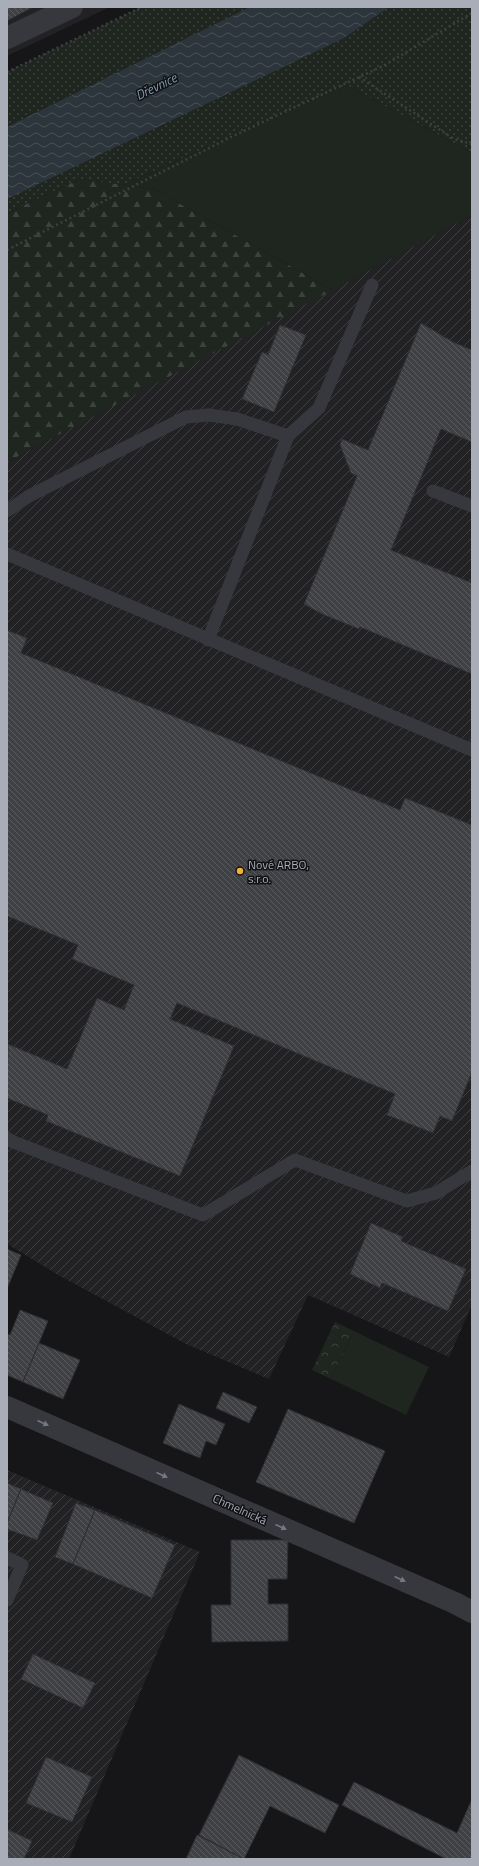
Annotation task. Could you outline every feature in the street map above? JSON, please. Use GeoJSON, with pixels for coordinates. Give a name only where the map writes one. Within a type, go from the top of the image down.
{"type":"FeatureCollection","features":[{"type":"Feature","properties":{"kind":"street"},"geometry":{"type":"LineString","coordinates":[[7,38],[72,7]]}},
{"type":"Feature","properties":{"kind":"street","name":"Chmelnická"},"geometry":{"type":"LineString","coordinates":[[7,1407],[455,1602],[472,1612]]}},
{"type":"Feature","properties":{"kind":"lane"},"geometry":{"type":"LineString","coordinates":[[208,640],[288,436],[319,408],[372,285]]}},
{"type":"Feature","properties":{"kind":"lane"},"geometry":{"type":"LineString","coordinates":[[7,511],[29,496],[186,417],[209,416],[237,419],[288,436]]}},
{"type":"Feature","properties":{"kind":"lane"},"geometry":{"type":"LineString","coordinates":[[433,490],[472,506]]}},
{"type":"Feature","properties":{"kind":"lane"},"geometry":{"type":"LineString","coordinates":[[7,554],[472,750]]}},
{"type":"Feature","properties":{"kind":"lane"},"geometry":{"type":"LineString","coordinates":[[7,1138],[11,1141],[202,1215],[295,1160],[407,1201],[436,1193],[472,1171]]}},
{"type":"Feature","properties":{"kind":"lane"},"geometry":{"type":"LineString","coordinates":[[7,1558],[22,1565],[7,1600]]}},
{"type":"Feature","properties":{"kind":"path"},"geometry":{"type":"LineString","coordinates":[[7,72],[142,7]]}},
{"type":"Feature","properties":{"kind":"path"},"geometry":{"type":"LineString","coordinates":[[7,250],[224,140],[383,66],[472,13]]}},
{"type":"Feature","properties":{"kind":"path"},"geometry":{"type":"LineString","coordinates":[[359,77],[454,139],[472,144]]}},
{"type":"Feature","properties":{"kind":"shaded area"},"geometry":{"type":"Polygon","coordinates":[[[7,7],[110,7],[7,56],[7,7]]]}},
{"type":"Feature","properties":{"kind":"shaded area"},"geometry":{"type":"Polygon","coordinates":[[[472,215],[472,1304],[449,1357],[308,1295],[269,1379],[186,1344],[60,1276],[7,1244],[7,462],[472,215]]]}},
{"type":"Feature","properties":{"kind":"shaded area"},"geometry":{"type":"Polygon","coordinates":[[[7,1470],[200,1552],[69,1859],[7,1859],[7,1470]]]}},
{"type":"Feature","properties":{"kind":"green space"},"geometry":{"type":"Polygon","coordinates":[[[142,7],[472,7],[472,153],[346,85],[123,185],[80,179],[7,213],[7,72],[142,7]]]}},
{"type":"Feature","properties":{"kind":"green space"},"geometry":{"type":"Polygon","coordinates":[[[346,85],[472,153],[472,215],[333,290],[154,189],[123,185],[346,85]]]}},
{"type":"Feature","properties":{"kind":"green space"},"geometry":{"type":"Polygon","coordinates":[[[80,179],[154,189],[333,290],[7,462],[7,213],[80,179]]]}},
{"type":"Feature","properties":{"kind":"green space"},"geometry":{"type":"Polygon","coordinates":[[[335,1322],[354,1331],[331,1379],[312,1370],[335,1322]]]}},
{"type":"Feature","properties":{"kind":"green space"},"geometry":{"type":"Polygon","coordinates":[[[354,1331],[429,1367],[406,1415],[331,1379],[354,1331]]]}},
{"type":"Feature","properties":{"kind":"water","name":"Dřevnice"},"geometry":{"type":"Polygon","coordinates":[[[250,7],[389,7],[344,38],[7,199],[7,127],[250,7]]]}},
{"type":"Feature","properties":{"kind":"building"},"geometry":{"type":"Polygon","coordinates":[[[7,7],[33,7],[7,21],[7,7]]]}},
{"type":"Feature","properties":{"kind":"building"},"geometry":{"type":"Polygon","coordinates":[[[421,323],[453,342],[472,350],[472,442],[441,429],[391,550],[472,583],[472,674],[360,627],[359,629],[322,614],[304,604],[357,476],[351,473],[340,445],[342,439],[368,450],[421,323]]]}},
{"type":"Feature","properties":{"kind":"building"},"geometry":{"type":"Polygon","coordinates":[[[280,325],[306,335],[274,412],[242,399],[262,352],[268,355],[280,325]]]}},
{"type":"Feature","properties":{"kind":"building","name":"Nové ARBO, s.r.o."},"geometry":{"type":"Polygon","coordinates":[[[7,630],[27,638],[21,653],[400,810],[405,798],[472,825],[472,1072],[452,1121],[440,1116],[433,1133],[387,1115],[395,1094],[177,1003],[170,1019],[234,1046],[180,1176],[46,1121],[48,1115],[7,1098],[8,1044],[67,1069],[97,998],[124,1010],[134,985],[72,959],[78,945],[7,916],[7,630]]]}},
{"type":"Feature","properties":{"kind":"building"},"geometry":{"type":"Polygon","coordinates":[[[371,1223],[403,1237],[401,1241],[466,1269],[448,1311],[382,1283],[380,1288],[350,1274],[371,1223]]]}},
{"type":"Feature","properties":{"kind":"building"},"geometry":{"type":"Polygon","coordinates":[[[7,1249],[21,1255],[7,1289],[7,1249]]]}},
{"type":"Feature","properties":{"kind":"building"},"geometry":{"type":"Polygon","coordinates":[[[20,1310],[48,1321],[23,1382],[7,1375],[7,1334],[10,1335],[20,1310]]]}},
{"type":"Feature","properties":{"kind":"building"},"geometry":{"type":"Polygon","coordinates":[[[39,1343],[80,1360],[63,1399],[23,1382],[39,1343]]]}},
{"type":"Feature","properties":{"kind":"building"},"geometry":{"type":"Polygon","coordinates":[[[223,1392],[257,1407],[249,1423],[216,1408],[223,1392]]]}},
{"type":"Feature","properties":{"kind":"building"},"geometry":{"type":"Polygon","coordinates":[[[179,1404],[225,1424],[216,1445],[206,1441],[200,1458],[163,1443],[179,1404]]]}},
{"type":"Feature","properties":{"kind":"building"},"geometry":{"type":"Polygon","coordinates":[[[288,1409],[385,1451],[354,1523],[256,1482],[288,1409]]]}},
{"type":"Feature","properties":{"kind":"building"},"geometry":{"type":"Polygon","coordinates":[[[7,1483],[21,1489],[7,1523],[7,1483]]]}},
{"type":"Feature","properties":{"kind":"building"},"geometry":{"type":"Polygon","coordinates":[[[21,1489],[53,1503],[37,1540],[7,1529],[7,1523],[21,1489]]]}},
{"type":"Feature","properties":{"kind":"building"},"geometry":{"type":"Polygon","coordinates":[[[76,1503],[95,1510],[73,1564],[55,1557],[76,1503]]]}},
{"type":"Feature","properties":{"kind":"building"},"geometry":{"type":"Polygon","coordinates":[[[95,1510],[175,1545],[152,1598],[73,1564],[95,1510]]]}},
{"type":"Feature","properties":{"kind":"building"},"geometry":{"type":"Polygon","coordinates":[[[231,1540],[288,1540],[287,1579],[268,1579],[268,1604],[288,1604],[288,1641],[212,1642],[211,1605],[231,1605],[231,1540]]]}},
{"type":"Feature","properties":{"kind":"building"},"geometry":{"type":"Polygon","coordinates":[[[33,1654],[95,1683],[83,1708],[21,1679],[33,1654]]]}},
{"type":"Feature","properties":{"kind":"building"},"geometry":{"type":"Polygon","coordinates":[[[239,1755],[339,1805],[325,1833],[270,1806],[244,1859],[199,1835],[239,1755]]]}},
{"type":"Feature","properties":{"kind":"building"},"geometry":{"type":"Polygon","coordinates":[[[46,1757],[92,1777],[72,1822],[26,1803],[46,1757]]]}},
{"type":"Feature","properties":{"kind":"building"},"geometry":{"type":"Polygon","coordinates":[[[354,1782],[457,1833],[472,1799],[472,1859],[446,1859],[342,1805],[354,1782]]]}},
{"type":"Feature","properties":{"kind":"building"},"geometry":{"type":"Polygon","coordinates":[[[7,1829],[32,1841],[24,1859],[7,1859],[7,1829]]]}},
{"type":"Feature","properties":{"kind":"building"},"geometry":{"type":"Polygon","coordinates":[[[197,1835],[244,1859],[186,1859],[197,1835]]]}},
{"type":"Feature","properties":{"kind":"place","name":"Nové ARBO, s.r.o."},"geometry":{"type":"Point","coordinates":[240,871]}}]}
